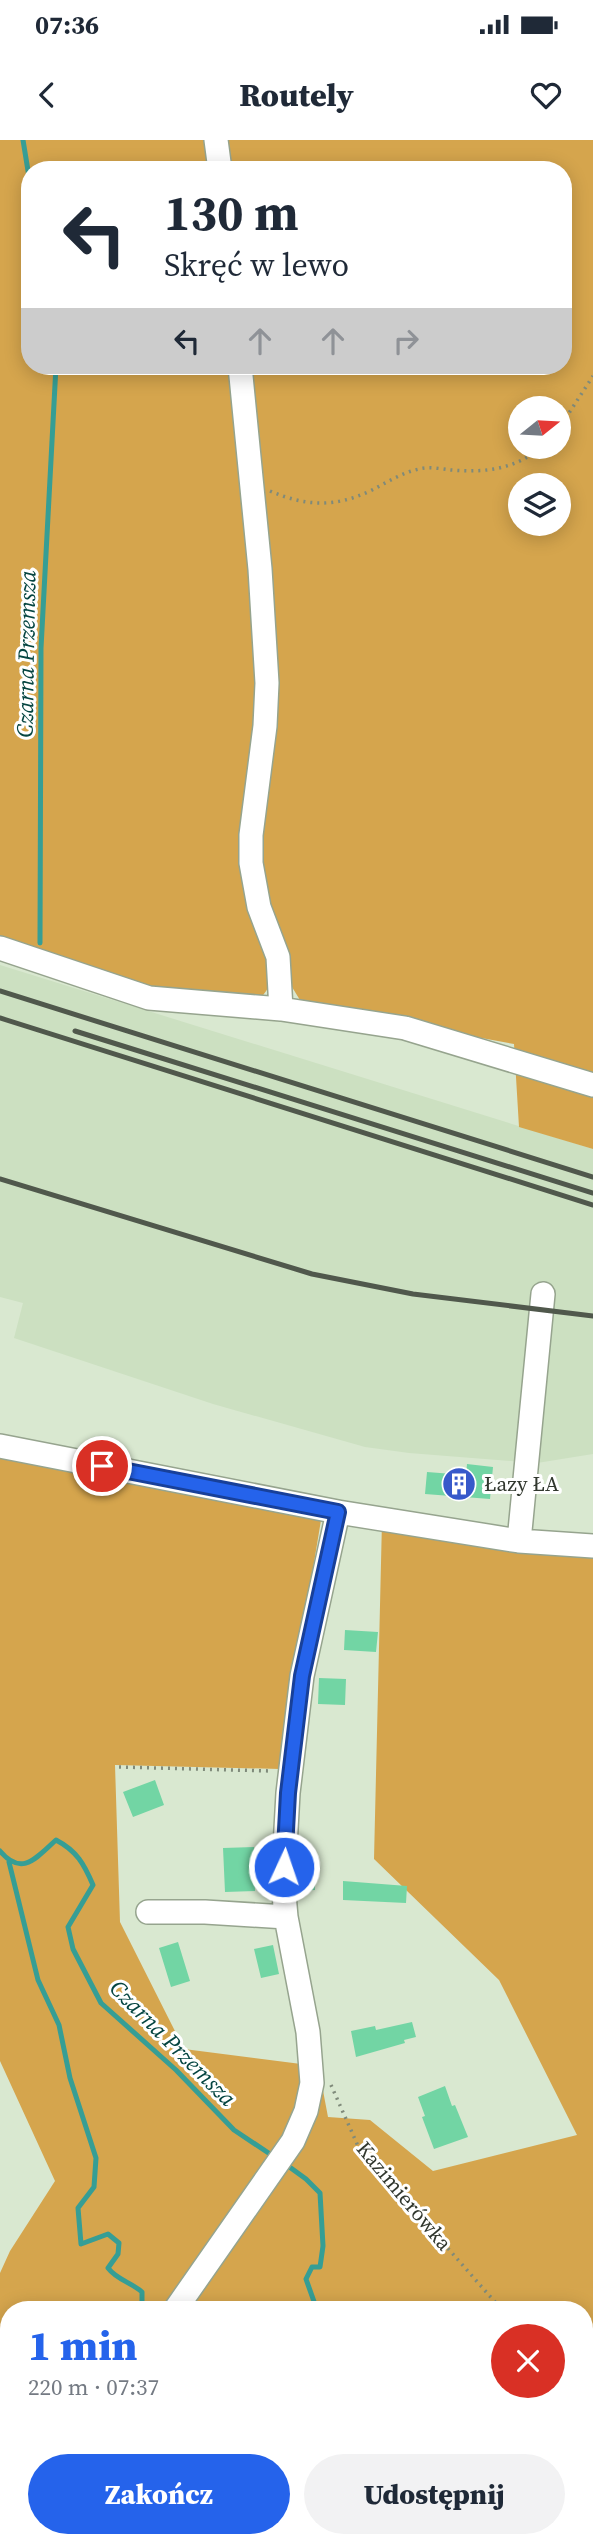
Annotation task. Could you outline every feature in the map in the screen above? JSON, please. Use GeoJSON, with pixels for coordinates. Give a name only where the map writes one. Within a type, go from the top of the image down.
{"type":"FeatureCollection","features":[{"type":"Feature","properties":{"kind":"street"},"geometry":{"type":"LineString","coordinates":[[216,140],[219,161]]}},
{"type":"Feature","properties":{"kind":"street"},"geometry":{"type":"LineString","coordinates":[[241,375],[260,569],[267,683],[265,734],[251,835],[251,863],[259,907],[278,957],[281,1009]]}},
{"type":"Feature","properties":{"kind":"street"},"geometry":{"type":"LineString","coordinates":[[0,948],[149,998],[281,1009],[405,1028],[593,1085]]}},
{"type":"Feature","properties":{"kind":"street"},"geometry":{"type":"LineString","coordinates":[[519,1541],[543,1294]]}},
{"type":"Feature","properties":{"kind":"street"},"geometry":{"type":"LineString","coordinates":[[0,1446],[338,1512],[519,1541],[593,1546]]}},
{"type":"Feature","properties":{"kind":"street"},"geometry":{"type":"LineString","coordinates":[[181,2301],[288,2149],[306,2111],[312,2083],[308,2032],[286,1917],[284,1872],[291,1771],[302,1676],[338,1512]]}},
{"type":"Feature","properties":{"kind":"street"},"geometry":{"type":"LineString","coordinates":[[148,1912],[286,1917]]}},
{"type":"Feature","properties":{"kind":"path"},"geometry":{"type":"LineString","coordinates":[[571,410],[593,376]]}},
{"type":"Feature","properties":{"kind":"path"},"geometry":{"type":"LineString","coordinates":[[251,483],[300,503],[317,505],[367,492],[422,468],[482,471],[509,467],[527,459]]}},
{"type":"Feature","properties":{"kind":"path"},"geometry":{"type":"LineString","coordinates":[[119,1768],[291,1771]]}},
{"type":"Feature","properties":{"kind":"path","name":"Kazimierówka"},"geometry":{"type":"LineString","coordinates":[[330,2083],[358,2146],[494,2301]]}},
{"type":"Feature","properties":{"kind":"shaded area"},"geometry":{"type":"Polygon","coordinates":[[[0,140],[209,140],[211,161],[21,161],[21,375],[234,375],[260,644],[252,773],[272,966],[269,985],[258,1000],[147,1007],[0,954],[0,140]]]}},
{"type":"Feature","properties":{"kind":"shaded area"},"geometry":{"type":"Polygon","coordinates":[[[226,140],[593,140],[593,1149],[519,1127],[514,1044],[303,1005],[292,987],[280,950],[258,853],[271,745],[250,375],[572,375],[572,161],[229,161],[226,140]]]}},
{"type":"Feature","properties":{"kind":"shaded area"},"geometry":{"type":"Polygon","coordinates":[[[0,965],[593,1149],[593,1454],[537,1463],[365,1447],[213,1404],[14,1338],[23,1303],[0,1297],[0,965]]]}},
{"type":"Feature","properties":{"kind":"shaded area"},"geometry":{"type":"Polygon","coordinates":[[[0,1456],[322,1514],[280,1769],[115,1765],[120,1922],[184,2049],[301,2064],[321,2080],[328,2117],[370,2120],[433,2171],[577,2135],[499,1980],[374,1859],[382,1521],[593,1550],[593,2301],[0,2301],[0,2273],[10,2251],[55,2181],[0,2061],[0,1456]]]}},
{"type":"Feature","properties":{"kind":"building","name":"Łazy ŁA"},"geometry":{"type":"Polygon","coordinates":[[[467,1464],[493,1467],[490,1499],[425,1494],[427,1472],[466,1475],[467,1464]]]}},
{"type":"Feature","properties":{"kind":"building"},"geometry":{"type":"Polygon","coordinates":[[[345,1630],[378,1632],[376,1652],[344,1650],[345,1630]]]}},
{"type":"Feature","properties":{"kind":"building"},"geometry":{"type":"Polygon","coordinates":[[[319,1678],[346,1679],[345,1705],[318,1704],[319,1678]]]}},
{"type":"Feature","properties":{"kind":"building"},"geometry":{"type":"Polygon","coordinates":[[[155,1780],[164,1805],[133,1817],[123,1792],[155,1780]]]}},
{"type":"Feature","properties":{"kind":"building"},"geometry":{"type":"Polygon","coordinates":[[[254,1847],[255,1891],[225,1892],[223,1848],[254,1847]]]}},
{"type":"Feature","properties":{"kind":"building"},"geometry":{"type":"Polygon","coordinates":[[[314,1873],[315,1890],[299,1891],[298,1874],[314,1873]]]}},
{"type":"Feature","properties":{"kind":"building"},"geometry":{"type":"Polygon","coordinates":[[[343,1881],[407,1886],[406,1903],[343,1900],[343,1881]]]}},
{"type":"Feature","properties":{"kind":"building"},"geometry":{"type":"Polygon","coordinates":[[[178,1942],[190,1981],[171,1987],[159,1948],[178,1942]]]}},
{"type":"Feature","properties":{"kind":"building"},"geometry":{"type":"Polygon","coordinates":[[[273,1945],[279,1974],[261,1978],[254,1949],[273,1945]]]}},
{"type":"Feature","properties":{"kind":"building"},"geometry":{"type":"Polygon","coordinates":[[[412,2022],[416,2037],[404,2040],[405,2043],[356,2057],[351,2031],[375,2026],[376,2030],[412,2022]]]}},
{"type":"Feature","properties":{"kind":"building"},"geometry":{"type":"Polygon","coordinates":[[[445,2086],[468,2137],[434,2149],[418,2097],[445,2086]]]}},
{"type":"Feature","properties":{"kind":"waterway","name":"Czarna Przemsza"},"geometry":{"type":"LineString","coordinates":[[23,140],[26,161]]}},
{"type":"Feature","properties":{"kind":"waterway","name":"Czarna Przemsza"},"geometry":{"type":"LineString","coordinates":[[40,943],[41,648],[56,375]]}},
{"type":"Feature","properties":{"kind":"waterway","name":"Czarna Przemsza"},"geometry":{"type":"LineString","coordinates":[[0,1851],[8,1859],[22,1864],[35,1858],[56,1840],[75,1854],[93,1885],[68,1927],[73,1949],[101,2003],[176,2070],[234,2130],[276,2158]]}},
{"type":"Feature","properties":{"kind":"waterway"},"geometry":{"type":"LineString","coordinates":[[9,1862],[38,1980],[59,2025],[70,2078],[96,2158],[94,2187],[78,2208],[81,2244],[108,2234],[119,2243],[118,2254],[108,2268],[142,2292],[142,2301]]}},
{"type":"Feature","properties":{"kind":"waterway","name":"Czarna Przemsza"},"geometry":{"type":"LineString","coordinates":[[284,2163],[320,2193],[323,2246],[320,2267],[312,2267],[306,2279],[314,2301]]}},
{"type":"Feature","properties":{"kind":"railway"},"geometry":{"type":"LineString","coordinates":[[0,991],[593,1177]]}},
{"type":"Feature","properties":{"kind":"railway"},"geometry":{"type":"LineString","coordinates":[[0,1018],[593,1205]]}},
{"type":"Feature","properties":{"kind":"railway"},"geometry":{"type":"LineString","coordinates":[[75,1031],[593,1193]]}},
{"type":"Feature","properties":{"kind":"railway"},"geometry":{"type":"LineString","coordinates":[[0,1179],[312,1274],[413,1294],[593,1316]]}},
{"type":"Feature","properties":{"kind":"place","name":"Łazy ŁA"},"geometry":{"type":"Point","coordinates":[459,1484]}},
{"type":"Feature","properties":{"kind":"route"},"geometry":{"type":"LineString","coordinates":[[102,1466],[338,1512],[302,1676],[288,1793],[284,1867]]}}]}
